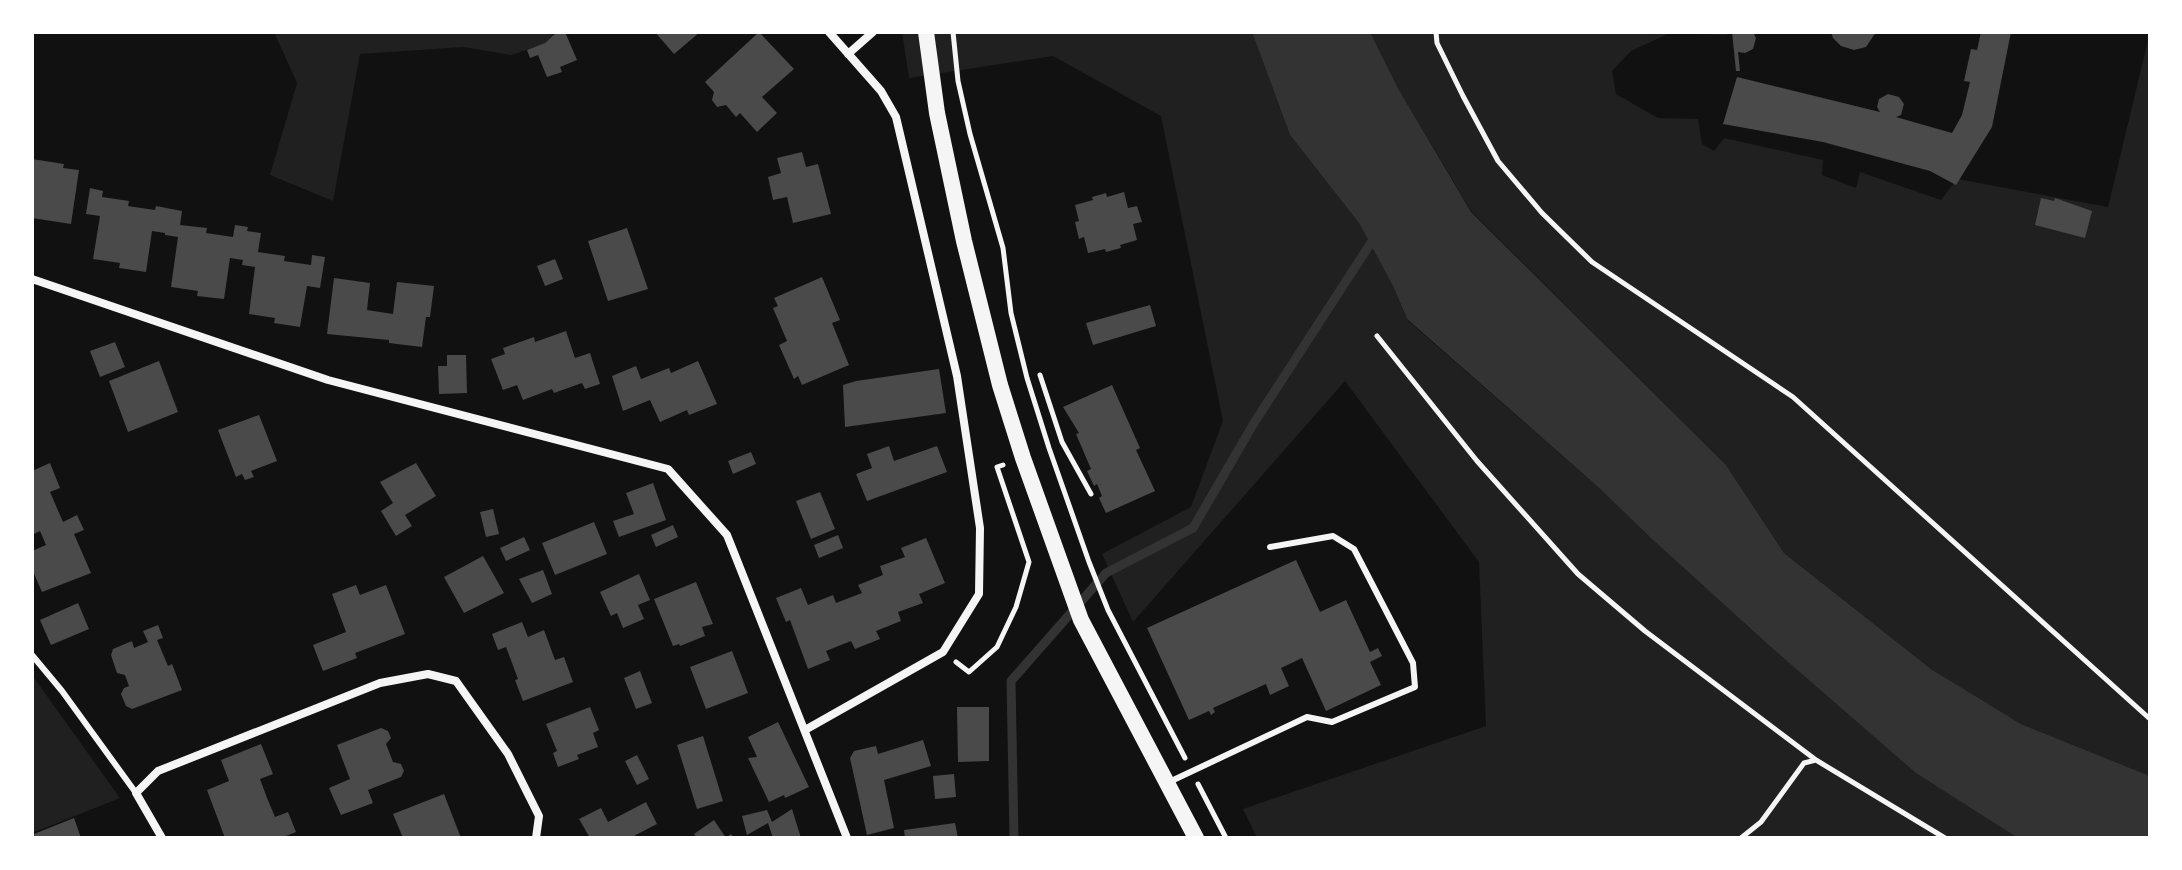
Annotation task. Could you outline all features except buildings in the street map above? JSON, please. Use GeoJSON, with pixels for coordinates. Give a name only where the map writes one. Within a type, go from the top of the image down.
{"type":"FeatureCollection","features":[{"type":"Feature","properties":{"kind":"main road"},"geometry":{"type":"LineString","coordinates":[[926,32],[937,113],[964,241],[1000,385],[1023,458],[1081,620],[1196,838]]}},
{"type":"Feature","properties":{"kind":"street"},"geometry":{"type":"LineString","coordinates":[[805,730],[943,652],[979,594],[980,528],[957,376],[896,117],[881,91],[829,32]]}},
{"type":"Feature","properties":{"kind":"street"},"geometry":{"type":"LineString","coordinates":[[848,54],[873,32]]}},
{"type":"Feature","properties":{"kind":"street"},"geometry":{"type":"LineString","coordinates":[[32,279],[328,380],[668,469],[727,535],[847,838]]}},
{"type":"Feature","properties":{"kind":"street"},"geometry":{"type":"LineString","coordinates":[[162,838],[136,793],[158,771],[380,683],[428,674],[456,681],[495,734],[539,816],[536,838]]}},
{"type":"Feature","properties":{"kind":"lane"},"geometry":{"type":"LineString","coordinates":[[1167,783],[1307,717],[1332,722],[1415,687],[1413,663],[1354,549],[1333,536],[1270,547]]}},
{"type":"Feature","properties":{"kind":"lane"},"geometry":{"type":"LineString","coordinates":[[32,655],[136,793]]}},
{"type":"Feature","properties":{"kind":"path"},"geometry":{"type":"LineString","coordinates":[[953,32],[958,81],[970,134],[1003,248],[1011,313],[1049,448],[1108,610],[1226,838]]}},
{"type":"Feature","properties":{"kind":"path"},"geometry":{"type":"LineString","coordinates":[[1436,32],[1437,43],[1498,161],[1542,213],[1592,262],[1793,397],[2150,719]]}},
{"type":"Feature","properties":{"kind":"path"},"geometry":{"type":"LineString","coordinates":[[1377,336],[1477,461],[1578,574],[1645,631],[1816,760],[1945,838]]}},
{"type":"Feature","properties":{"kind":"path"},"geometry":{"type":"LineString","coordinates":[[1040,375],[1062,442],[1091,494]]}},
{"type":"Feature","properties":{"kind":"path"},"geometry":{"type":"LineString","coordinates":[[943,652],[969,672],[997,647],[1016,607],[1029,562],[997,467],[1049,448]]}},
{"type":"Feature","properties":{"kind":"path"},"geometry":{"type":"LineString","coordinates":[[1741,838],[1761,822],[1804,763],[1816,760]]}},
{"type":"Feature","properties":{"kind":"shaded area"},"geometry":{"type":"Polygon","coordinates":[[[274,32],[556,32],[544,44],[511,55],[463,47],[360,54],[333,201],[270,175],[297,83],[274,32]]]}},
{"type":"Feature","properties":{"kind":"shaded area"},"geometry":{"type":"Polygon","coordinates":[[[902,32],[1252,32],[1290,135],[1359,223],[1393,286],[1407,320],[1597,486],[1773,649],[1916,772],[2018,838],[1257,838],[1243,809],[1486,726],[1479,562],[1345,381],[1133,622],[1102,554],[1191,507],[1223,421],[1161,116],[1053,56],[909,78],[902,32]]]}},
{"type":"Feature","properties":{"kind":"shaded area"},"geometry":{"type":"Polygon","coordinates":[[[1252,32],[1370,32],[1399,90],[1471,212],[1726,465],[1784,553],[1931,669],[2021,724],[2150,776],[2150,838],[2018,838],[1916,773],[1773,649],[1597,486],[1407,319],[1359,223],[1290,135],[1252,32]]]}},
{"type":"Feature","properties":{"kind":"shaded area"},"geometry":{"type":"Polygon","coordinates":[[[1370,32],[1737,32],[1725,35],[1670,33],[1631,51],[1612,71],[1616,94],[1658,118],[1698,119],[1702,144],[1714,151],[1724,138],[1823,160],[1822,175],[1856,188],[1860,172],[1941,200],[1957,179],[2108,207],[2150,32],[2150,776],[2021,724],[1931,669],[1784,553],[1726,465],[1471,211],[1399,90],[1370,32]]]}},
{"type":"Feature","properties":{"kind":"shaded area"},"geometry":{"type":"Polygon","coordinates":[[[32,675],[120,798],[32,833],[32,675]]]}},
{"type":"Feature","properties":{"kind":"waterway"},"geometry":{"type":"LineString","coordinates":[[1014,838],[1011,681],[1106,573],[1193,528],[1254,423],[1376,235]]}}]}
